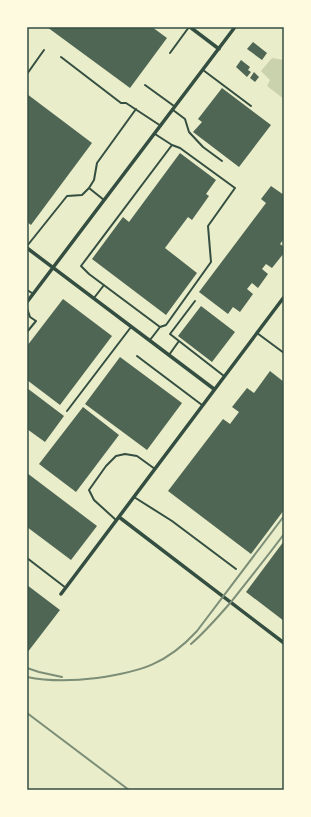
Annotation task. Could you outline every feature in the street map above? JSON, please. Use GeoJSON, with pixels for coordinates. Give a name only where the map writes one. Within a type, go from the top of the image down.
{"type":"FeatureCollection","features":[{"type":"Feature","properties":{"kind":"street"},"geometry":{"type":"LineString","coordinates":[[190,27],[219,49]]}},
{"type":"Feature","properties":{"kind":"street"},"geometry":{"type":"LineString","coordinates":[[27,302],[235,27]]}},
{"type":"Feature","properties":{"kind":"street"},"geometry":{"type":"LineString","coordinates":[[27,247],[214,389]]}},
{"type":"Feature","properties":{"kind":"street"},"geometry":{"type":"LineString","coordinates":[[61,594],[284,297]]}},
{"type":"Feature","properties":{"kind":"street"},"geometry":{"type":"LineString","coordinates":[[119,517],[284,643]]}},
{"type":"Feature","properties":{"kind":"lane"},"geometry":{"type":"LineString","coordinates":[[170,53],[190,27]]}},
{"type":"Feature","properties":{"kind":"lane"},"geometry":{"type":"LineString","coordinates":[[27,74],[44,50]]}},
{"type":"Feature","properties":{"kind":"lane"},"geometry":{"type":"LineString","coordinates":[[61,57],[121,103],[126,103],[161,126]]}},
{"type":"Feature","properties":{"kind":"lane"},"geometry":{"type":"LineString","coordinates":[[203,70],[251,106]]}},
{"type":"Feature","properties":{"kind":"lane"},"geometry":{"type":"LineString","coordinates":[[145,85],[185,118],[189,132],[203,147],[222,161]]}},
{"type":"Feature","properties":{"kind":"lane"},"geometry":{"type":"LineString","coordinates":[[27,247],[67,196],[82,195],[89,188],[94,180],[97,163],[136,109]]}},
{"type":"Feature","properties":{"kind":"lane"},"geometry":{"type":"LineString","coordinates":[[149,340],[160,328],[166,325],[211,262],[208,226],[235,188],[180,148],[172,145],[155,134]]}},
{"type":"Feature","properties":{"kind":"lane"},"geometry":{"type":"LineString","coordinates":[[160,328],[81,266],[172,145]]}},
{"type":"Feature","properties":{"kind":"lane"},"geometry":{"type":"LineString","coordinates":[[89,188],[104,200]]}},
{"type":"Feature","properties":{"kind":"lane"},"geometry":{"type":"LineString","coordinates":[[94,298],[104,285]]}},
{"type":"Feature","properties":{"kind":"lane"},"geometry":{"type":"LineString","coordinates":[[27,290],[33,294]]}},
{"type":"Feature","properties":{"kind":"lane"},"geometry":{"type":"LineString","coordinates":[[195,301],[170,334],[224,376]]}},
{"type":"Feature","properties":{"kind":"lane"},"geometry":{"type":"LineString","coordinates":[[27,308],[30,317],[36,321],[27,332]]}},
{"type":"Feature","properties":{"kind":"lane"},"geometry":{"type":"LineString","coordinates":[[67,411],[131,327]]}},
{"type":"Feature","properties":{"kind":"lane"},"geometry":{"type":"LineString","coordinates":[[257,333],[284,353]]}},
{"type":"Feature","properties":{"kind":"lane"},"geometry":{"type":"LineString","coordinates":[[169,355],[179,341]]}},
{"type":"Feature","properties":{"kind":"lane"},"geometry":{"type":"LineString","coordinates":[[137,356],[202,405]]}},
{"type":"Feature","properties":{"kind":"lane"},"geometry":{"type":"LineString","coordinates":[[116,520],[94,500],[89,490],[106,466],[116,456],[125,454],[137,456],[155,469]]}},
{"type":"Feature","properties":{"kind":"lane"},"geometry":{"type":"LineString","coordinates":[[134,497],[172,521],[236,569]]}},
{"type":"Feature","properties":{"kind":"lane"},"geometry":{"type":"LineString","coordinates":[[27,558],[66,588]]}},
{"type":"Feature","properties":{"kind":"green space"},"geometry":{"type":"Polygon","coordinates":[[[272,58],[284,60],[284,99],[267,86],[270,80],[261,71],[272,58]]]}},
{"type":"Feature","properties":{"kind":"building"},"geometry":{"type":"Polygon","coordinates":[[[47,27],[152,27],[167,38],[130,88],[47,27]]]}},
{"type":"Feature","properties":{"kind":"building"},"geometry":{"type":"Polygon","coordinates":[[[253,42],[267,53],[262,60],[247,49],[253,42]]]}},
{"type":"Feature","properties":{"kind":"building"},"geometry":{"type":"Polygon","coordinates":[[[241,60],[250,67],[248,70],[251,72],[247,77],[236,67],[241,60]]]}},
{"type":"Feature","properties":{"kind":"building"},"geometry":{"type":"Polygon","coordinates":[[[254,72],[259,77],[255,82],[250,78],[254,72]]]}},
{"type":"Feature","properties":{"kind":"building"},"geometry":{"type":"Polygon","coordinates":[[[222,88],[271,125],[239,167],[193,132],[202,122],[198,119],[222,88]]]}},
{"type":"Feature","properties":{"kind":"building"},"geometry":{"type":"Polygon","coordinates":[[[27,94],[92,143],[31,225],[27,222],[27,94]]]}},
{"type":"Feature","properties":{"kind":"building"},"geometry":{"type":"Polygon","coordinates":[[[180,153],[216,180],[206,194],[209,196],[192,220],[188,217],[165,248],[197,273],[166,315],[92,259],[123,217],[129,222],[180,153]]]}},
{"type":"Feature","properties":{"kind":"building"},"geometry":{"type":"Polygon","coordinates":[[[271,186],[284,195],[284,239],[280,244],[284,247],[284,253],[272,268],[266,264],[262,269],[268,274],[258,288],[252,283],[247,289],[253,294],[240,312],[233,307],[228,314],[199,292],[266,203],[261,199],[271,186]]]}},
{"type":"Feature","properties":{"kind":"building"},"geometry":{"type":"Polygon","coordinates":[[[63,299],[112,336],[60,405],[27,380],[27,346],[63,299]]]}},
{"type":"Feature","properties":{"kind":"building"},"geometry":{"type":"Polygon","coordinates":[[[201,306],[235,332],[212,362],[178,336],[201,306]]]}},
{"type":"Feature","properties":{"kind":"building"},"geometry":{"type":"Polygon","coordinates":[[[120,357],[182,403],[147,450],[85,404],[120,357]]]}},
{"type":"Feature","properties":{"kind":"building"},"geometry":{"type":"Polygon","coordinates":[[[270,371],[284,382],[284,510],[251,554],[168,491],[223,419],[230,424],[239,412],[232,407],[247,388],[254,393],[270,371]]]}},
{"type":"Feature","properties":{"kind":"building"},"geometry":{"type":"Polygon","coordinates":[[[27,388],[64,416],[45,442],[27,429],[27,388]]]}},
{"type":"Feature","properties":{"kind":"building"},"geometry":{"type":"Polygon","coordinates":[[[83,407],[119,435],[76,492],[39,464],[83,407]]]}},
{"type":"Feature","properties":{"kind":"building"},"geometry":{"type":"Polygon","coordinates":[[[27,473],[97,526],[71,560],[27,527],[27,473]]]}},
{"type":"Feature","properties":{"kind":"building"},"geometry":{"type":"Polygon","coordinates":[[[284,541],[284,621],[246,592],[284,541]]]}},
{"type":"Feature","properties":{"kind":"building"},"geometry":{"type":"Polygon","coordinates":[[[27,585],[60,610],[27,653],[27,585]]]}},
{"type":"Feature","properties":{"kind":"railway"},"geometry":{"type":"LineString","coordinates":[[27,677],[45,680],[79,680],[97,678],[127,673],[152,665],[164,659],[186,642],[197,631],[284,516]]}},
{"type":"Feature","properties":{"kind":"railway"},"geometry":{"type":"LineString","coordinates":[[191,644],[207,629],[231,602],[284,534]]}},
{"type":"Feature","properties":{"kind":"railway"},"geometry":{"type":"LineString","coordinates":[[27,668],[62,677]]}},
{"type":"Feature","properties":{"kind":"railway"},"geometry":{"type":"LineString","coordinates":[[27,713],[129,790]]}}]}
